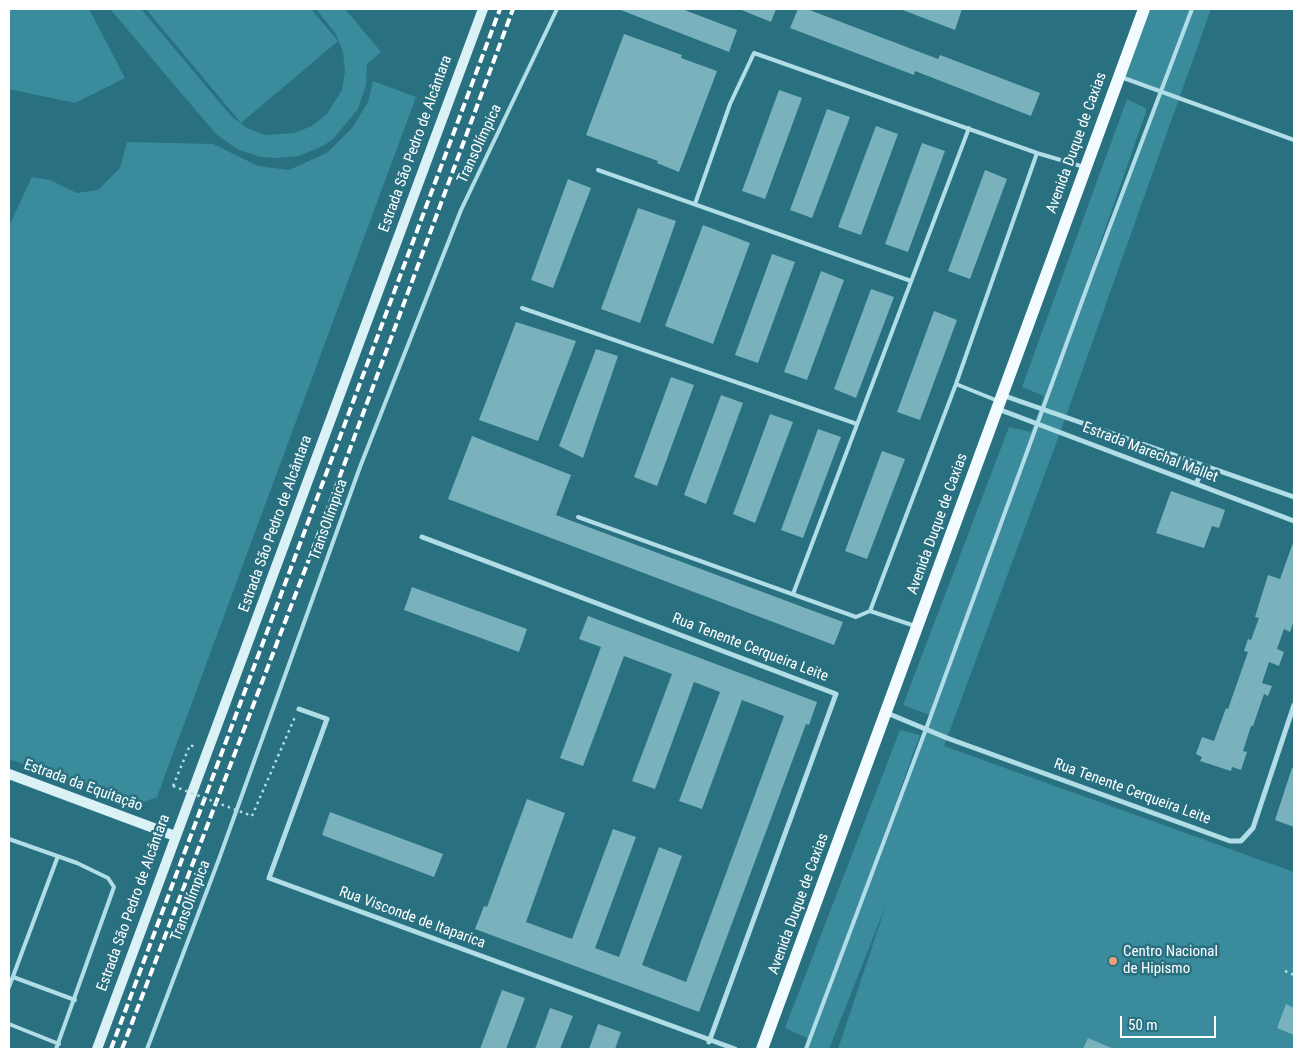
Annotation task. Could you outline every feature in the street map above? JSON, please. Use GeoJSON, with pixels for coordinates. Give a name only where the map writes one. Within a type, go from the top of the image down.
{"type":"FeatureCollection","features":[{"type":"Feature","properties":{"kind":"main road","name":"Avenida Duque de Caxias"},"geometry":{"type":"LineString","coordinates":[[762,1049],[1144,9]]}},
{"type":"Feature","properties":{"kind":"street","name":"Estrada São Pedro de Alcântara"},"geometry":{"type":"LineString","coordinates":[[97,1049],[483,9]]}},
{"type":"Feature","properties":{"kind":"street","name":"Estrada Marechal Mallet"},"geometry":{"type":"LineString","coordinates":[[1000,402],[1043,408],[1294,497]]}},
{"type":"Feature","properties":{"kind":"street","name":"Estrada Marechal Mallet"},"geometry":{"type":"LineString","coordinates":[[1000,402],[1037,424],[1294,521]]}},
{"type":"Feature","properties":{"kind":"street"},"geometry":{"type":"LineString","coordinates":[[1196,484],[1204,466]]}},
{"type":"Feature","properties":{"kind":"street","name":"Rua Tenente Cerqueira Leite"},"geometry":{"type":"LineString","coordinates":[[422,537],[836,694],[709,1042]]}},
{"type":"Feature","properties":{"kind":"street","name":"Rua Tenente Cerqueira Leite"},"geometry":{"type":"LineString","coordinates":[[886,713],[1230,841],[1241,841],[1254,828],[1294,705]]}},
{"type":"Feature","properties":{"kind":"street","name":"Rua Visconde de Itaparica"},"geometry":{"type":"LineString","coordinates":[[299,709],[327,719],[268,878],[709,1042],[734,1049]]}},
{"type":"Feature","properties":{"kind":"street","name":"Estrada da Equitação"},"geometry":{"type":"LineString","coordinates":[[9,774],[175,836]]}},
{"type":"Feature","properties":{"kind":"lane","name":"TransOlímpica"},"geometry":{"type":"LineString","coordinates":[[147,1049],[219,859],[363,458],[461,210],[557,9]]}},
{"type":"Feature","properties":{"kind":"lane"},"geometry":{"type":"LineString","coordinates":[[806,1049],[1192,9]]}},
{"type":"Feature","properties":{"kind":"lane"},"geometry":{"type":"LineString","coordinates":[[695,204],[730,104],[754,53],[1038,153],[1086,168]]}},
{"type":"Feature","properties":{"kind":"lane"},"geometry":{"type":"LineString","coordinates":[[1119,76],[1294,140]]}},
{"type":"Feature","properties":{"kind":"lane"},"geometry":{"type":"LineString","coordinates":[[793,594],[969,128]]}},
{"type":"Feature","properties":{"kind":"lane"},"geometry":{"type":"LineString","coordinates":[[578,517],[856,617],[870,610],[956,384],[1038,153]]}},
{"type":"Feature","properties":{"kind":"lane"},"geometry":{"type":"LineString","coordinates":[[598,170],[911,281]]}},
{"type":"Feature","properties":{"kind":"lane"},"geometry":{"type":"LineString","coordinates":[[522,308],[857,424]]}},
{"type":"Feature","properties":{"kind":"lane"},"geometry":{"type":"LineString","coordinates":[[956,384],[1000,402]]}},
{"type":"Feature","properties":{"kind":"lane"},"geometry":{"type":"LineString","coordinates":[[870,610],[918,627]]}},
{"type":"Feature","properties":{"kind":"lane"},"geometry":{"type":"LineString","coordinates":[[9,839],[58,856],[108,878],[114,887],[56,1049]]}},
{"type":"Feature","properties":{"kind":"lane"},"geometry":{"type":"LineString","coordinates":[[9,987],[58,856]]}},
{"type":"Feature","properties":{"kind":"lane"},"geometry":{"type":"LineString","coordinates":[[12,977],[75,1000]]}},
{"type":"Feature","properties":{"kind":"lane"},"geometry":{"type":"LineString","coordinates":[[9,1024],[59,1044]]}},
{"type":"Feature","properties":{"kind":"path"},"geometry":{"type":"LineString","coordinates":[[190,745],[172,786],[252,816],[299,709]]}},
{"type":"Feature","properties":{"kind":"path"},"geometry":{"type":"LineString","coordinates":[[1285,971],[1294,974]]}},
{"type":"Feature","properties":{"kind":"shaded area"},"geometry":{"type":"Polygon","coordinates":[[[9,9],[89,9],[125,78],[75,103],[9,89],[9,9]]]}},
{"type":"Feature","properties":{"kind":"shaded area"},"geometry":{"type":"Polygon","coordinates":[[[110,9],[141,9],[232,117],[247,128],[265,135],[294,133],[312,126],[327,114],[342,90],[345,71],[343,52],[336,34],[316,9],[345,9],[381,52],[367,64],[366,85],[358,109],[333,139],[323,146],[299,156],[261,157],[237,149],[216,134],[110,9]]]}},
{"type":"Feature","properties":{"kind":"shaded area"},"geometry":{"type":"Polygon","coordinates":[[[146,9],[311,9],[338,41],[241,123],[146,9]]]}},
{"type":"Feature","properties":{"kind":"shaded area"},"geometry":{"type":"Polygon","coordinates":[[[1145,9],[1211,9],[1060,433],[944,746],[1294,872],[1294,1049],[838,1049],[886,905],[829,1049],[806,1049],[809,1039],[785,1028],[900,730],[920,735],[845,942],[930,715],[903,705],[1009,427],[1031,432],[1044,396],[1022,387],[1127,99],[1147,109],[1080,301],[1161,92],[1119,76],[1145,9]]]}},
{"type":"Feature","properties":{"kind":"shaded area"},"geometry":{"type":"Polygon","coordinates":[[[373,81],[416,97],[157,797],[136,805],[9,759],[9,226],[32,177],[50,180],[77,193],[98,190],[120,168],[127,142],[213,144],[258,166],[289,170],[327,153],[353,127],[368,102],[373,81]]]}},
{"type":"Feature","properties":{"kind":"building"},"geometry":{"type":"Polygon","coordinates":[[[618,9],[682,9],[737,30],[729,52],[618,9]]]}},
{"type":"Feature","properties":{"kind":"building"},"geometry":{"type":"Polygon","coordinates":[[[739,9],[776,9],[771,22],[739,9]]]}},
{"type":"Feature","properties":{"kind":"building"},"geometry":{"type":"Polygon","coordinates":[[[798,9],[807,9],[938,59],[940,55],[1040,93],[1031,116],[915,71],[914,75],[790,28],[798,9]]]}},
{"type":"Feature","properties":{"kind":"building"},"geometry":{"type":"Polygon","coordinates":[[[900,9],[962,9],[955,30],[900,9]]]}},
{"type":"Feature","properties":{"kind":"building"},"geometry":{"type":"Polygon","coordinates":[[[624,34],[682,55],[681,58],[717,71],[679,172],[657,163],[658,161],[586,135],[624,34]]]}},
{"type":"Feature","properties":{"kind":"building"},"geometry":{"type":"Polygon","coordinates":[[[779,90],[802,98],[765,199],[742,191],[779,90]]]}},
{"type":"Feature","properties":{"kind":"building"},"geometry":{"type":"Polygon","coordinates":[[[827,109],[850,117],[812,218],[790,210],[827,109]]]}},
{"type":"Feature","properties":{"kind":"building"},"geometry":{"type":"Polygon","coordinates":[[[876,126],[898,134],[861,235],[838,227],[876,126]]]}},
{"type":"Feature","properties":{"kind":"building"},"geometry":{"type":"Polygon","coordinates":[[[922,143],[945,151],[908,252],[885,244],[922,143]]]}},
{"type":"Feature","properties":{"kind":"building"},"geometry":{"type":"Polygon","coordinates":[[[985,170],[1007,179],[970,279],[948,271],[985,170]]]}},
{"type":"Feature","properties":{"kind":"building"},"geometry":{"type":"Polygon","coordinates":[[[568,179],[591,188],[553,288],[531,280],[568,179]]]}},
{"type":"Feature","properties":{"kind":"building"},"geometry":{"type":"Polygon","coordinates":[[[638,208],[676,221],[640,323],[601,309],[638,208]]]}},
{"type":"Feature","properties":{"kind":"building"},"geometry":{"type":"Polygon","coordinates":[[[703,225],[750,243],[713,344],[665,326],[703,225]]]}},
{"type":"Feature","properties":{"kind":"building"},"geometry":{"type":"Polygon","coordinates":[[[772,254],[795,262],[758,363],[735,355],[772,254]]]}},
{"type":"Feature","properties":{"kind":"building"},"geometry":{"type":"Polygon","coordinates":[[[821,271],[844,280],[807,380],[784,372],[821,271]]]}},
{"type":"Feature","properties":{"kind":"building"},"geometry":{"type":"Polygon","coordinates":[[[871,289],[894,297],[856,398],[834,389],[871,289]]]}},
{"type":"Feature","properties":{"kind":"building"},"geometry":{"type":"Polygon","coordinates":[[[934,311],[957,320],[920,420],[897,412],[934,311]]]}},
{"type":"Feature","properties":{"kind":"building"},"geometry":{"type":"Polygon","coordinates":[[[516,322],[576,341],[538,441],[479,420],[516,322]]]}},
{"type":"Feature","properties":{"kind":"building"},"geometry":{"type":"Polygon","coordinates":[[[596,349],[618,356],[583,458],[559,446],[596,349]]]}},
{"type":"Feature","properties":{"kind":"building"},"geometry":{"type":"Polygon","coordinates":[[[671,377],[694,385],[657,486],[634,477],[671,377]]]}},
{"type":"Feature","properties":{"kind":"building"},"geometry":{"type":"Polygon","coordinates":[[[721,395],[743,403],[706,504],[684,495],[721,395]]]}},
{"type":"Feature","properties":{"kind":"building"},"geometry":{"type":"Polygon","coordinates":[[[770,414],[793,422],[755,523],[733,514],[770,414]]]}},
{"type":"Feature","properties":{"kind":"building"},"geometry":{"type":"Polygon","coordinates":[[[818,429],[841,437],[803,538],[781,530],[818,429]]]}},
{"type":"Feature","properties":{"kind":"building"},"geometry":{"type":"Polygon","coordinates":[[[472,436],[571,475],[556,515],[843,622],[834,645],[448,499],[472,436]]]}},
{"type":"Feature","properties":{"kind":"building"},"geometry":{"type":"Polygon","coordinates":[[[882,451],[905,459],[867,559],[845,551],[882,451]]]}},
{"type":"Feature","properties":{"kind":"building"},"geometry":{"type":"Polygon","coordinates":[[[1171,491],[1225,510],[1219,528],[1212,526],[1204,548],[1156,533],[1171,491]]]}},
{"type":"Feature","properties":{"kind":"building"},"geometry":{"type":"Polygon","coordinates":[[[1293,543],[1294,620],[1290,632],[1284,629],[1277,649],[1284,652],[1279,666],[1269,662],[1262,683],[1272,686],[1268,696],[1264,694],[1253,726],[1251,726],[1243,751],[1247,752],[1241,770],[1232,767],[1231,771],[1200,761],[1202,757],[1196,754],[1202,737],[1214,741],[1226,708],[1228,709],[1248,652],[1244,651],[1248,639],[1251,640],[1259,618],[1255,617],[1268,575],[1280,579],[1293,543]]]}},
{"type":"Feature","properties":{"kind":"building"},"geometry":{"type":"Polygon","coordinates":[[[412,587],[527,629],[519,652],[404,610],[412,587]]]}},
{"type":"Feature","properties":{"kind":"building"},"geometry":{"type":"Polygon","coordinates":[[[588,616],[817,702],[809,725],[806,724],[699,1012],[475,929],[484,906],[487,907],[527,799],[565,813],[526,922],[572,939],[613,829],[636,837],[595,948],[619,957],[659,847],[682,856],[642,965],[686,982],[784,716],[742,700],[702,809],[679,801],[720,692],[694,682],[655,789],[632,781],[672,674],[624,656],[583,766],[560,758],[601,647],[579,639],[588,616]]]}},
{"type":"Feature","properties":{"kind":"building"},"geometry":{"type":"Polygon","coordinates":[[[1292,768],[1294,768],[1294,827],[1275,820],[1292,768]]]}},
{"type":"Feature","properties":{"kind":"building"},"geometry":{"type":"Polygon","coordinates":[[[330,812],[443,854],[434,877],[322,835],[330,812]]]}},
{"type":"Feature","properties":{"kind":"building"},"geometry":{"type":"Polygon","coordinates":[[[502,990],[525,998],[506,1049],[480,1049],[502,990]]]}},
{"type":"Feature","properties":{"kind":"building"},"geometry":{"type":"Polygon","coordinates":[[[1286,1004],[1294,1008],[1294,1035],[1277,1028],[1286,1004]]]}},
{"type":"Feature","properties":{"kind":"building"},"geometry":{"type":"Polygon","coordinates":[[[550,1008],[573,1016],[560,1049],[535,1049],[550,1008]]]}},
{"type":"Feature","properties":{"kind":"building"},"geometry":{"type":"Polygon","coordinates":[[[598,1024],[621,1032],[615,1049],[589,1049],[598,1024]]]}},
{"type":"Feature","properties":{"kind":"building"},"geometry":{"type":"Polygon","coordinates":[[[1088,1038],[1114,1049],[1083,1049],[1088,1038]]]}},
{"type":"Feature","properties":{"kind":"railway"},"geometry":{"type":"LineString","coordinates":[[111,1049],[500,9]]}},
{"type":"Feature","properties":{"kind":"railway"},"geometry":{"type":"LineString","coordinates":[[122,1049],[314,546],[513,9]]}},
{"type":"Feature","properties":{"kind":"place","name":"Centro Nacional de Hipismo"},"geometry":{"type":"Point","coordinates":[1113,961]}}]}
